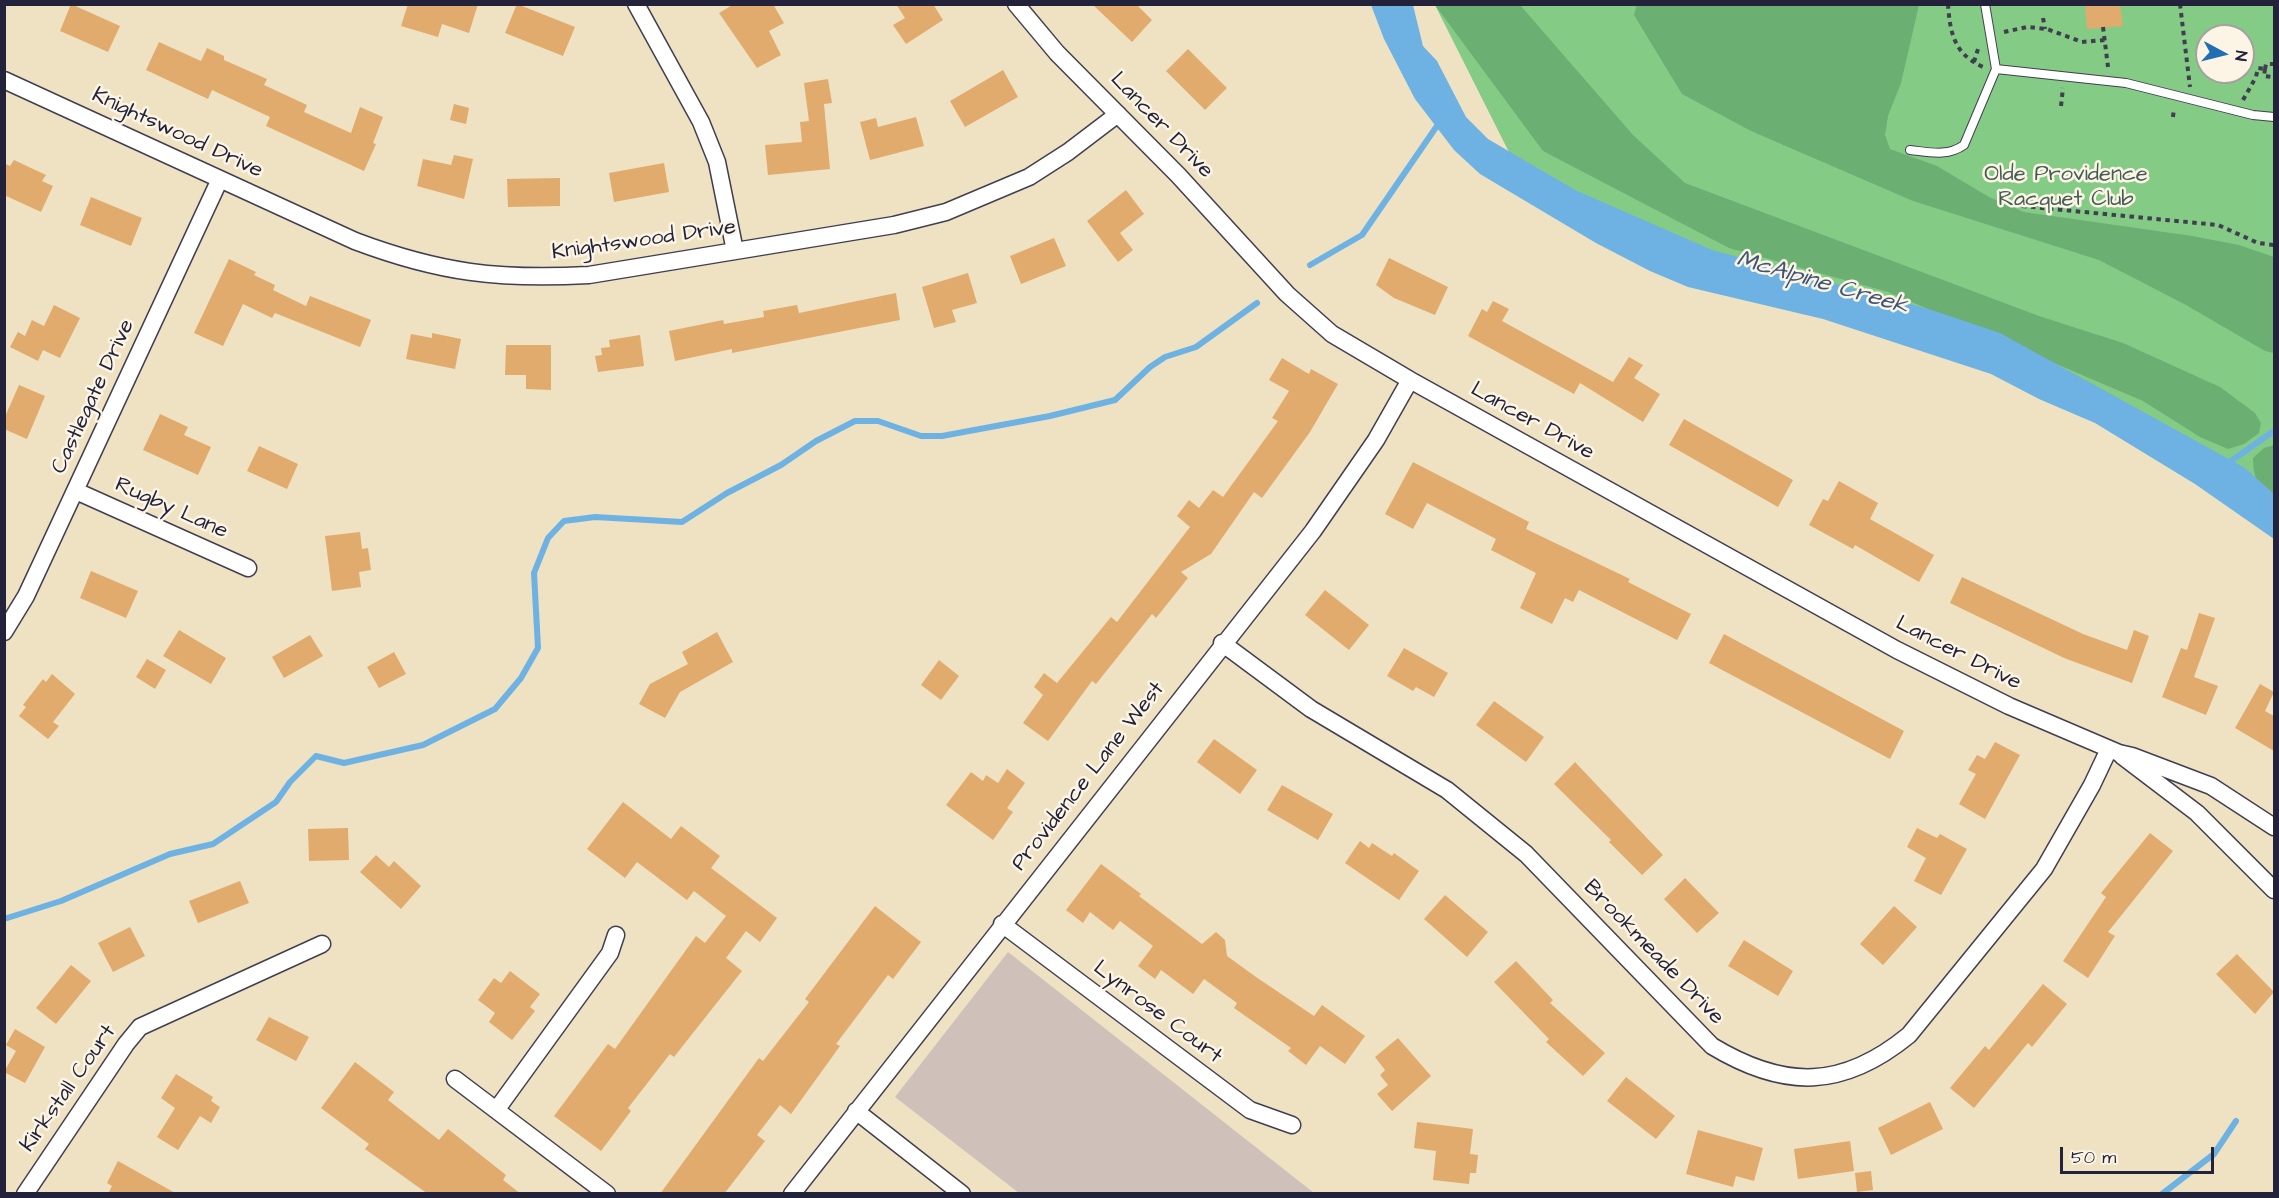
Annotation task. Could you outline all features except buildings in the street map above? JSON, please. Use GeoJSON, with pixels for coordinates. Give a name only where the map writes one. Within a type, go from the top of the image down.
{"type":"FeatureCollection","features":[{"type":"Feature","properties":{"kind":"street"},"geometry":{"type":"LineString","coordinates":[[636,4],[700,122],[717,162],[735,251]]}},
{"type":"Feature","properties":{"kind":"street","name":"Lancer Drive"},"geometry":{"type":"LineString","coordinates":[[1016,4],[1057,53],[1119,114],[1287,294],[1332,334],[1410,380],[1897,650],[2009,706],[2114,751],[2211,786],[2274,826]]}},
{"type":"Feature","properties":{"kind":"street","name":"Knightswood Drive"},"geometry":{"type":"LineString","coordinates":[[4,80],[355,241],[406,260],[445,269],[541,278],[589,275],[894,225],[946,212],[1029,177],[1068,152],[1119,114]]}},
{"type":"Feature","properties":{"kind":"street","name":"Castlegate Drive"},"geometry":{"type":"LineString","coordinates":[[4,632],[26,596],[220,179]]}},
{"type":"Feature","properties":{"kind":"street","name":"Providence Lane West"},"geometry":{"type":"LineString","coordinates":[[792,1194],[1222,643],[1313,531],[1376,440],[1410,380]]}},
{"type":"Feature","properties":{"kind":"street","name":"Rugby Lane"},"geometry":{"type":"LineString","coordinates":[[76,491],[248,568]]}},
{"type":"Feature","properties":{"kind":"street","name":"Brookmeade Drive"},"geometry":{"type":"LineString","coordinates":[[1222,643],[1311,709],[1447,790],[1526,854],[1712,1046],[1739,1062],[1784,1076],[1811,1078],[1862,1066],[1882,1057],[1909,1035],[2044,869],[2114,751]]}},
{"type":"Feature","properties":{"kind":"street","name":"Lancer Drive"},"geometry":{"type":"LineString","coordinates":[[2114,751],[2197,813],[2274,890]]}},
{"type":"Feature","properties":{"kind":"street","name":"Lynrose Court"},"geometry":{"type":"LineString","coordinates":[[1002,924],[1250,1110],[1292,1125]]}},
{"type":"Feature","properties":{"kind":"street"},"geometry":{"type":"LineString","coordinates":[[497,1109],[610,953],[616,934]]}},
{"type":"Feature","properties":{"kind":"street","name":"Kirkstall Court"},"geometry":{"type":"LineString","coordinates":[[25,1194],[126,1044],[140,1027],[322,944]]}},
{"type":"Feature","properties":{"kind":"street"},"geometry":{"type":"LineString","coordinates":[[455,1079],[607,1194]]}},
{"type":"Feature","properties":{"kind":"street"},"geometry":{"type":"LineString","coordinates":[[856,1111],[962,1194]]}},
{"type":"Feature","properties":{"kind":"lane"},"geometry":{"type":"LineString","coordinates":[[1910,150],[1945,153],[1955,152],[1964,146],[1996,69],[1985,4]]}},
{"type":"Feature","properties":{"kind":"lane"},"geometry":{"type":"LineString","coordinates":[[1996,69],[2109,80],[2243,112],[2274,117]]}},
{"type":"Feature","properties":{"kind":"path"},"geometry":{"type":"LineString","coordinates":[[1948,4],[1950,28],[1958,50],[1974,62],[1996,69]]}},
{"type":"Feature","properties":{"kind":"path"},"geometry":{"type":"LineString","coordinates":[[2180,4],[2191,99]]}},
{"type":"Feature","properties":{"kind":"path"},"geometry":{"type":"LineString","coordinates":[[2043,18],[2045,29]]}},
{"type":"Feature","properties":{"kind":"path"},"geometry":{"type":"LineString","coordinates":[[2027,27],[2045,29],[2082,42],[2105,40]]}},
{"type":"Feature","properties":{"kind":"path"},"geometry":{"type":"LineString","coordinates":[[2103,27],[2109,80]]}},
{"type":"Feature","properties":{"kind":"path"},"geometry":{"type":"LineString","coordinates":[[2274,64],[2266,64],[2264,75],[2274,76]]}},
{"type":"Feature","properties":{"kind":"path"},"geometry":{"type":"LineString","coordinates":[[2243,112],[2244,95],[2256,77],[2258,68],[2265,69]]}},
{"type":"Feature","properties":{"kind":"path"},"geometry":{"type":"LineString","coordinates":[[2022,206],[2218,225],[2258,243],[2274,245]]}},
{"type":"Feature","properties":{"kind":"shaded area"},"geometry":{"type":"Polygon","coordinates":[[[1008,952],[1314,1193],[1019,1193],[895,1097],[1008,952]]]}},
{"type":"Feature","properties":{"kind":"green space"},"geometry":{"type":"Polygon","coordinates":[[[1637,4],[1919,5],[1901,83],[1888,116],[1885,135],[1890,149],[1937,166],[1989,197],[2024,212],[2192,236],[2239,245],[2274,257],[2274,353],[2265,351],[2186,305],[2099,260],[1913,201],[1751,131],[1682,94],[1634,15],[1637,4]]]}},
{"type":"Feature","properties":{"kind":"green space","name":"Olde Providence Racquet Club"},"geometry":{"type":"Polygon","coordinates":[[[1435,5],[2274,5],[2274,526],[1981,349],[1858,316],[1521,176],[1435,5]]]}},
{"type":"Feature","properties":{"kind":"green space"},"geometry":{"type":"Polygon","coordinates":[[[1435,5],[1520,5],[1633,135],[1685,183],[2039,316],[2123,343],[2220,387],[2255,413],[2261,423],[2259,433],[2244,444],[2228,449],[2200,437],[2143,401],[1888,292],[1729,248],[1543,151],[1435,5]]]}},
{"type":"Feature","properties":{"kind":"green space"},"geometry":{"type":"Polygon","coordinates":[[[2274,445],[2274,504],[2264,495],[2258,484],[2253,458],[2264,448],[2274,445]]]}},
{"type":"Feature","properties":{"kind":"water","name":"McAlpine Creek"},"geometry":{"type":"Polygon","coordinates":[[[1371,5],[1413,5],[1423,46],[1437,61],[1466,117],[1488,139],[1575,190],[1712,250],[1932,310],[2000,333],[2245,468],[2274,494],[2274,539],[2195,484],[2095,423],[2039,399],[1991,374],[1823,319],[1688,287],[1650,271],[1596,243],[1480,174],[1454,150],[1415,99],[1384,39],[1371,5]]]}},
{"type":"Feature","properties":{"kind":"waterway"},"geometry":{"type":"LineString","coordinates":[[1310,265],[1362,235],[1439,123]]}},
{"type":"Feature","properties":{"kind":"waterway"},"geometry":{"type":"LineString","coordinates":[[4,919],[61,901],[170,854],[213,844],[276,802],[290,782],[316,756],[344,763],[423,745],[495,709],[521,678],[538,648],[534,573],[548,538],[564,521],[595,517],[682,522],[727,493],[781,465],[816,441],[855,421],[878,421],[921,436],[942,436],[1050,416],[1115,400],[1150,367],[1165,357],[1196,347],[1257,303]]}},
{"type":"Feature","properties":{"kind":"waterway"},"geometry":{"type":"LineString","coordinates":[[2228,463],[2274,431]]}},
{"type":"Feature","properties":{"kind":"waterway"},"geometry":{"type":"LineString","coordinates":[[2162,1194],[2214,1154],[2236,1121]]}}]}
